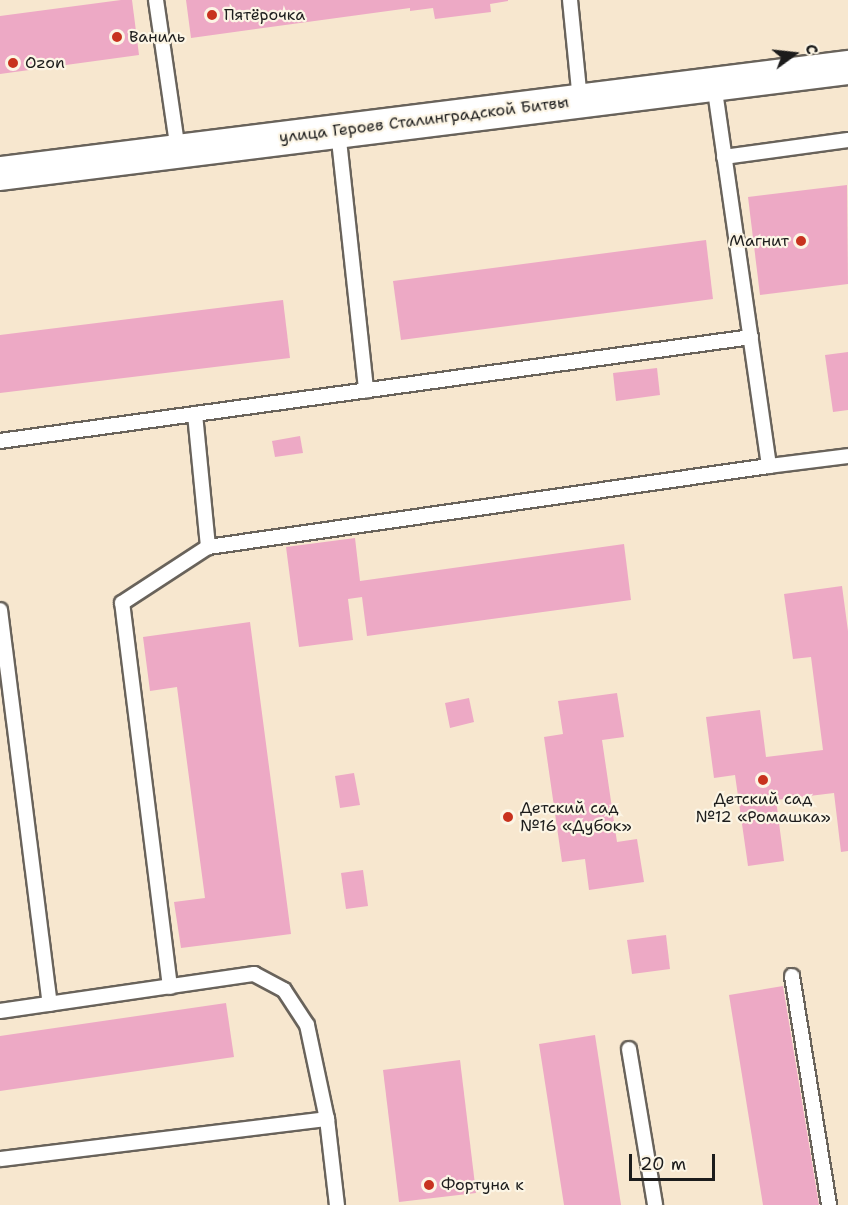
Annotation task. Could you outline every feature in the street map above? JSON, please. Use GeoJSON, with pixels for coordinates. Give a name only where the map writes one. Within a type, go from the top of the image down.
{"type":"FeatureCollection","features":[{"type":"Feature","properties":{"kind":"street","name":"улица Героев Сталинградской Битвы"},"geometry":{"type":"LineString","coordinates":[[0,173],[848,67]]}},
{"type":"Feature","properties":{"kind":"lane"},"geometry":{"type":"LineString","coordinates":[[156,0],[178,150]]}},
{"type":"Feature","properties":{"kind":"lane"},"geometry":{"type":"LineString","coordinates":[[570,0],[580,100]]}},
{"type":"Feature","properties":{"kind":"lane"},"geometry":{"type":"LineString","coordinates":[[714,84],[769,466]]}},
{"type":"Feature","properties":{"kind":"lane"},"geometry":{"type":"LineString","coordinates":[[338,130],[366,390]]}},
{"type":"Feature","properties":{"kind":"lane"},"geometry":{"type":"LineString","coordinates":[[724,157],[848,140]]}},
{"type":"Feature","properties":{"kind":"lane"},"geometry":{"type":"LineString","coordinates":[[0,441],[751,337]]}},
{"type":"Feature","properties":{"kind":"lane"},"geometry":{"type":"LineString","coordinates":[[195,414],[208,547]]}},
{"type":"Feature","properties":{"kind":"lane"},"geometry":{"type":"LineString","coordinates":[[170,987],[122,603],[208,547],[848,456]]}},
{"type":"Feature","properties":{"kind":"lane"},"geometry":{"type":"LineString","coordinates":[[0,610],[50,1004]]}},
{"type":"Feature","properties":{"kind":"lane"},"geometry":{"type":"LineString","coordinates":[[0,1011],[254,974],[284,990],[306,1025],[327,1119],[337,1205]]}},
{"type":"Feature","properties":{"kind":"lane"},"geometry":{"type":"LineString","coordinates":[[792,976],[829,1205]]}},
{"type":"Feature","properties":{"kind":"lane"},"geometry":{"type":"LineString","coordinates":[[629,1049],[655,1205]]}},
{"type":"Feature","properties":{"kind":"lane"},"geometry":{"type":"LineString","coordinates":[[0,1159],[327,1119]]}},
{"type":"Feature","properties":{"kind":"building"},"geometry":{"type":"Polygon","coordinates":[[[132,0],[139,55],[0,74],[0,16],[132,0]]]}},
{"type":"Feature","properties":{"kind":"building"},"geometry":{"type":"Polygon","coordinates":[[[186,0],[508,1],[490,4],[491,12],[435,19],[433,8],[410,11],[410,8],[191,38],[186,0]]]}},
{"type":"Feature","properties":{"kind":"building","name":"Магнит"},"geometry":{"type":"Polygon","coordinates":[[[847,185],[848,284],[760,295],[748,197],[847,185]]]}},
{"type":"Feature","properties":{"kind":"building"},"geometry":{"type":"Polygon","coordinates":[[[706,240],[713,299],[401,340],[393,281],[706,240]]]}},
{"type":"Feature","properties":{"kind":"building"},"geometry":{"type":"Polygon","coordinates":[[[283,300],[290,358],[0,393],[0,335],[283,300]]]}},
{"type":"Feature","properties":{"kind":"building"},"geometry":{"type":"Polygon","coordinates":[[[848,352],[848,410],[833,412],[825,355],[848,352]]]}},
{"type":"Feature","properties":{"kind":"building"},"geometry":{"type":"Polygon","coordinates":[[[657,368],[660,395],[616,401],[613,373],[657,368]]]}},
{"type":"Feature","properties":{"kind":"building"},"geometry":{"type":"Polygon","coordinates":[[[300,436],[303,453],[275,457],[272,441],[300,436]]]}},
{"type":"Feature","properties":{"kind":"building"},"geometry":{"type":"Polygon","coordinates":[[[355,538],[360,581],[624,544],[631,600],[367,636],[362,597],[348,599],[353,640],[299,647],[286,547],[355,538]]]}},
{"type":"Feature","properties":{"kind":"building"},"geometry":{"type":"Polygon","coordinates":[[[842,586],[848,631],[848,851],[841,852],[834,793],[776,800],[784,861],[748,866],[735,775],[714,778],[706,717],[760,710],[766,757],[823,750],[811,657],[793,659],[784,594],[842,586]]]}},
{"type":"Feature","properties":{"kind":"building"},"geometry":{"type":"Polygon","coordinates":[[[250,622],[291,934],[181,948],[174,902],[205,898],[177,687],[150,691],[143,637],[250,622]]]}},
{"type":"Feature","properties":{"kind":"building"},"geometry":{"type":"Polygon","coordinates":[[[617,693],[624,737],[602,740],[617,842],[637,839],[644,882],[589,890],[585,859],[562,862],[544,737],[563,734],[558,701],[617,693]]]}},
{"type":"Feature","properties":{"kind":"building"},"geometry":{"type":"Polygon","coordinates":[[[469,698],[474,722],[450,728],[445,703],[469,698]]]}},
{"type":"Feature","properties":{"kind":"building"},"geometry":{"type":"Polygon","coordinates":[[[354,773],[360,805],[340,808],[335,776],[354,773]]]}},
{"type":"Feature","properties":{"kind":"building"},"geometry":{"type":"Polygon","coordinates":[[[363,870],[368,906],[346,909],[341,873],[363,870]]]}},
{"type":"Feature","properties":{"kind":"building"},"geometry":{"type":"Polygon","coordinates":[[[666,935],[670,969],[632,974],[627,940],[666,935]]]}},
{"type":"Feature","properties":{"kind":"building"},"geometry":{"type":"Polygon","coordinates":[[[783,986],[819,1205],[763,1205],[729,995],[783,986]]]}},
{"type":"Feature","properties":{"kind":"building"},"geometry":{"type":"Polygon","coordinates":[[[226,1003],[234,1057],[0,1091],[0,1036],[226,1003]]]}},
{"type":"Feature","properties":{"kind":"building"},"geometry":{"type":"Polygon","coordinates":[[[595,1035],[621,1205],[564,1205],[539,1044],[595,1035]]]}},
{"type":"Feature","properties":{"kind":"building"},"geometry":{"type":"Polygon","coordinates":[[[460,1060],[476,1193],[399,1202],[383,1070],[460,1060]]]}},
{"type":"Feature","properties":{"kind":"place","name":"Пятёрочка"},"geometry":{"type":"Point","coordinates":[212,15]}},
{"type":"Feature","properties":{"kind":"place","name":"Ваниль"},"geometry":{"type":"Point","coordinates":[117,37]}},
{"type":"Feature","properties":{"kind":"place","name":"Ozon"},"geometry":{"type":"Point","coordinates":[13,63]}},
{"type":"Feature","properties":{"kind":"place","name":"Магнит"},"geometry":{"type":"Point","coordinates":[801,241]}},
{"type":"Feature","properties":{"kind":"place","name":"Детский сад №12 «Ромашка»"},"geometry":{"type":"Point","coordinates":[763,780]}},
{"type":"Feature","properties":{"kind":"place","name":"Детский сад №16 «Дубок»"},"geometry":{"type":"Point","coordinates":[508,817]}},
{"type":"Feature","properties":{"kind":"place","name":"Фортуна к"},"geometry":{"type":"Point","coordinates":[429,1185]}}]}
